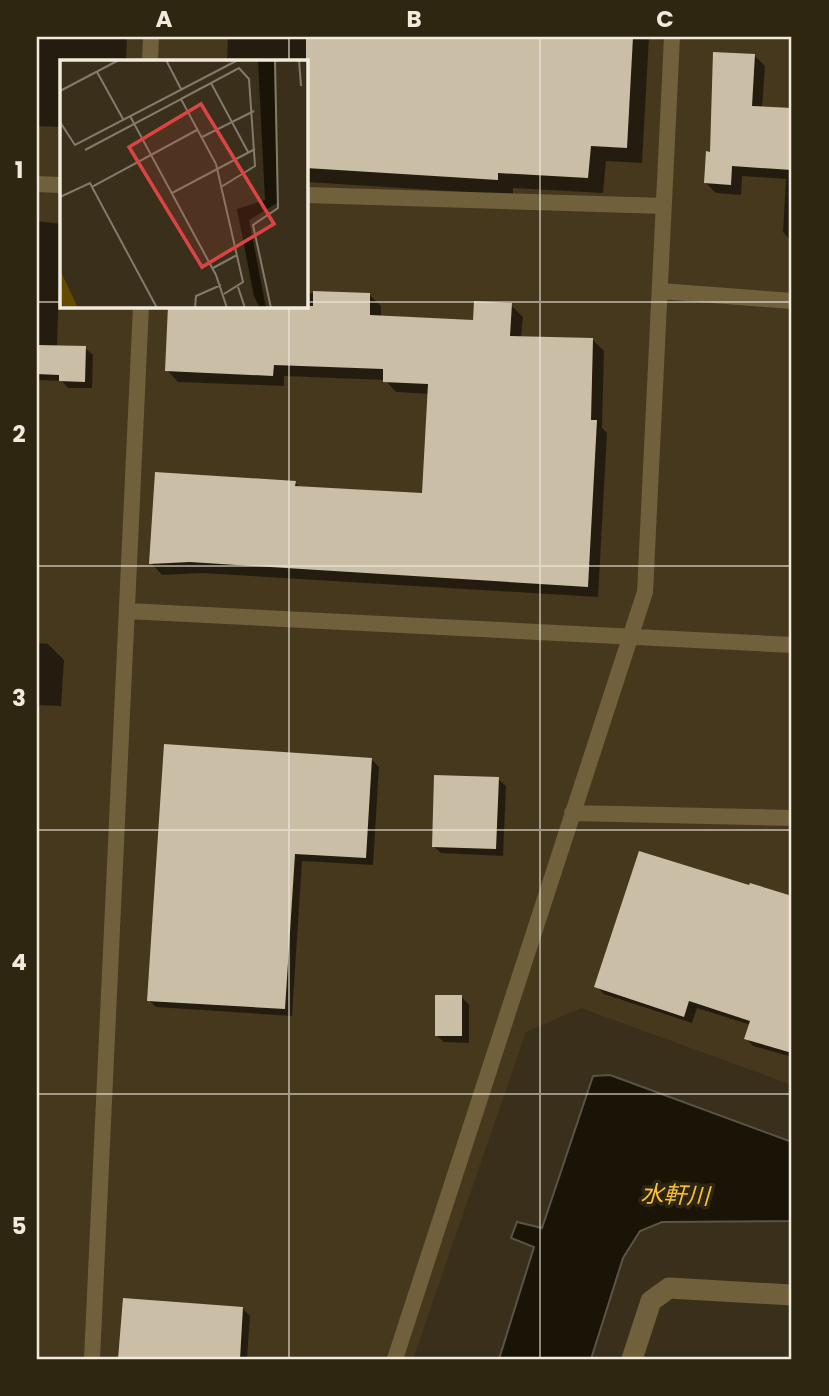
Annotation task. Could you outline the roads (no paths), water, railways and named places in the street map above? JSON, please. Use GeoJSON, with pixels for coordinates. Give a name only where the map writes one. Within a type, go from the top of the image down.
{"type":"FeatureCollection","features":[{"type":"Feature","properties":{"kind":"street"},"geometry":{"type":"LineString","coordinates":[[632,1359],[652,1301],[669,1288],[792,1295]]}},
{"type":"Feature","properties":{"kind":"lane"},"geometry":{"type":"LineString","coordinates":[[150,60],[151,37]]}},
{"type":"Feature","properties":{"kind":"lane"},"geometry":{"type":"LineString","coordinates":[[395,1359],[645,592],[672,37]]}},
{"type":"Feature","properties":{"kind":"lane"},"geometry":{"type":"LineString","coordinates":[[37,184],[60,185]]}},
{"type":"Feature","properties":{"kind":"lane"},"geometry":{"type":"LineString","coordinates":[[308,195],[664,206]]}},
{"type":"Feature","properties":{"kind":"lane"},"geometry":{"type":"LineString","coordinates":[[660,291],[792,301]]}},
{"type":"Feature","properties":{"kind":"lane"},"geometry":{"type":"LineString","coordinates":[[92,1359],[141,308]]}},
{"type":"Feature","properties":{"kind":"lane"},"geometry":{"type":"LineString","coordinates":[[127,611],[792,645]]}},
{"type":"Feature","properties":{"kind":"lane"},"geometry":{"type":"LineString","coordinates":[[572,813],[792,818]]}},
{"type":"Feature","properties":{"kind":"water","name":"水軒川"},"geometry":{"type":"Polygon","coordinates":[[[610,1075],[792,1142],[792,1221],[662,1222],[640,1231],[623,1258],[591,1359],[499,1359],[534,1247],[511,1238],[517,1222],[542,1228],[593,1076],[610,1075]]]}}]}
